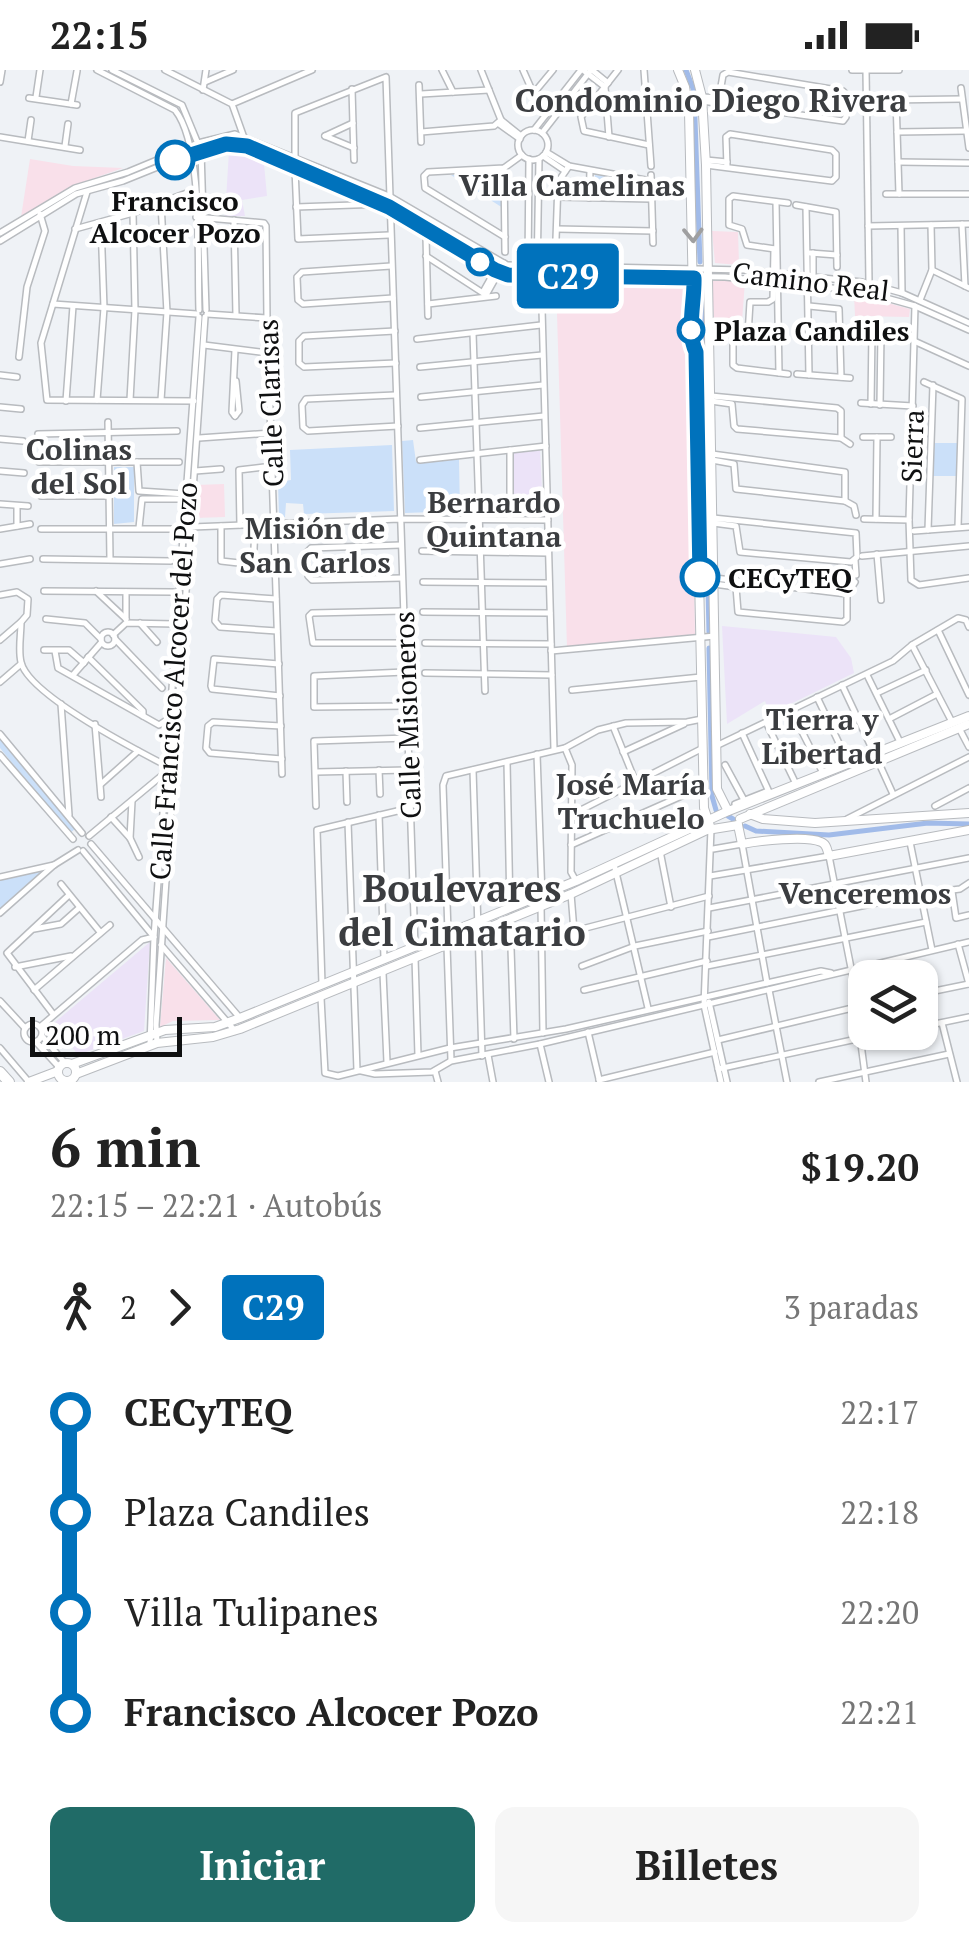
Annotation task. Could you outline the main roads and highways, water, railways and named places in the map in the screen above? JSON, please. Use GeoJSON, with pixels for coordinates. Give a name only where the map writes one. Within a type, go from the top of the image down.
{"type":"FeatureCollection","features":[{"type":"Feature","properties":{"kind":"main road"},"geometry":{"type":"LineString","coordinates":[[678,70],[688,100],[717,789],[733,814],[742,844],[774,839],[820,841],[829,856],[969,830]]}},
{"type":"Feature","properties":{"kind":"main road"},"geometry":{"type":"LineString","coordinates":[[694,70],[702,99],[709,273],[714,581],[702,677],[704,786],[709,825]]}},
{"type":"Feature","properties":{"kind":"main road"},"geometry":{"type":"LineString","coordinates":[[750,814],[969,716]]}},
{"type":"Feature","properties":{"kind":"main road"},"geometry":{"type":"LineString","coordinates":[[510,913],[571,894],[769,793],[848,763],[876,757],[900,742],[969,724]]}},
{"type":"Feature","properties":{"kind":"main road"},"geometry":{"type":"LineString","coordinates":[[733,814],[780,822],[838,823],[969,813]]}},
{"type":"Feature","properties":{"kind":"main road"},"geometry":{"type":"LineString","coordinates":[[232,1027],[240,1018],[322,984],[382,970],[415,951],[510,913],[576,881],[660,851],[709,825],[725,827],[733,814]]}},
{"type":"Feature","properties":{"kind":"main road"},"geometry":{"type":"LineString","coordinates":[[29,1082],[153,1039],[232,1027],[321,995],[384,958],[415,951]]}},
{"type":"Feature","properties":{"kind":"main road"},"geometry":{"type":"LineString","coordinates":[[61,1071],[70,1081],[76,1074],[153,1039]]}},
{"type":"Feature","properties":{"kind":"main road"},"geometry":{"type":"LineString","coordinates":[[61,1071],[76,1074]]}},
{"type":"Feature","properties":{"kind":"waterway"},"geometry":{"type":"LineString","coordinates":[[686,70],[694,91],[700,262]]}},
{"type":"Feature","properties":{"kind":"waterway"},"geometry":{"type":"LineString","coordinates":[[701,284],[709,632]]}},
{"type":"Feature","properties":{"kind":"waterway"},"geometry":{"type":"LineString","coordinates":[[709,648],[712,796],[716,810]]}},
{"type":"Feature","properties":{"kind":"waterway"},"geometry":{"type":"LineString","coordinates":[[728,816],[733,819]]}},
{"type":"Feature","properties":{"kind":"waterway"},"geometry":{"type":"LineString","coordinates":[[745,826],[756,831],[829,835],[928,823],[969,824]]}},
{"type":"Feature","properties":{"kind":"place","name":"Francisco Alcocer Pozo"},"geometry":{"type":"Point","coordinates":[175,160]}},
{"type":"Feature","properties":{"kind":"place","name":"Plaza Candiles"},"geometry":{"type":"Point","coordinates":[691,330]}},
{"type":"Feature","properties":{"kind":"place","name":"CECyTEQ"},"geometry":{"type":"Point","coordinates":[700,577]}},
{"type":"Feature","properties":{"kind":"district","name":"Condominio Diego Rivera"},"geometry":{"type":"Point","coordinates":[711,100]}},
{"type":"Feature","properties":{"kind":"district","name":"Villa Camelinas"},"geometry":{"type":"Point","coordinates":[572,185]}},
{"type":"Feature","properties":{"kind":"district","name":"Colinas del Sol"},"geometry":{"type":"Point","coordinates":[79,466]}},
{"type":"Feature","properties":{"kind":"district","name":"Bernardo Quintana"},"geometry":{"type":"Point","coordinates":[494,519]}},
{"type":"Feature","properties":{"kind":"district","name":"Misión de San Carlos"},"geometry":{"type":"Point","coordinates":[315,545]}},
{"type":"Feature","properties":{"kind":"district","name":"Tierra y Libertad"},"geometry":{"type":"Point","coordinates":[822,736]}},
{"type":"Feature","properties":{"kind":"district","name":"José María Truchuelo"},"geometry":{"type":"Point","coordinates":[631,801]}},
{"type":"Feature","properties":{"kind":"district","name":"Venceremos"},"geometry":{"type":"Point","coordinates":[865,893]}},
{"type":"Feature","properties":{"kind":"district","name":"Boulevares del Cimatario"},"geometry":{"type":"Point","coordinates":[462,910]}}]}
